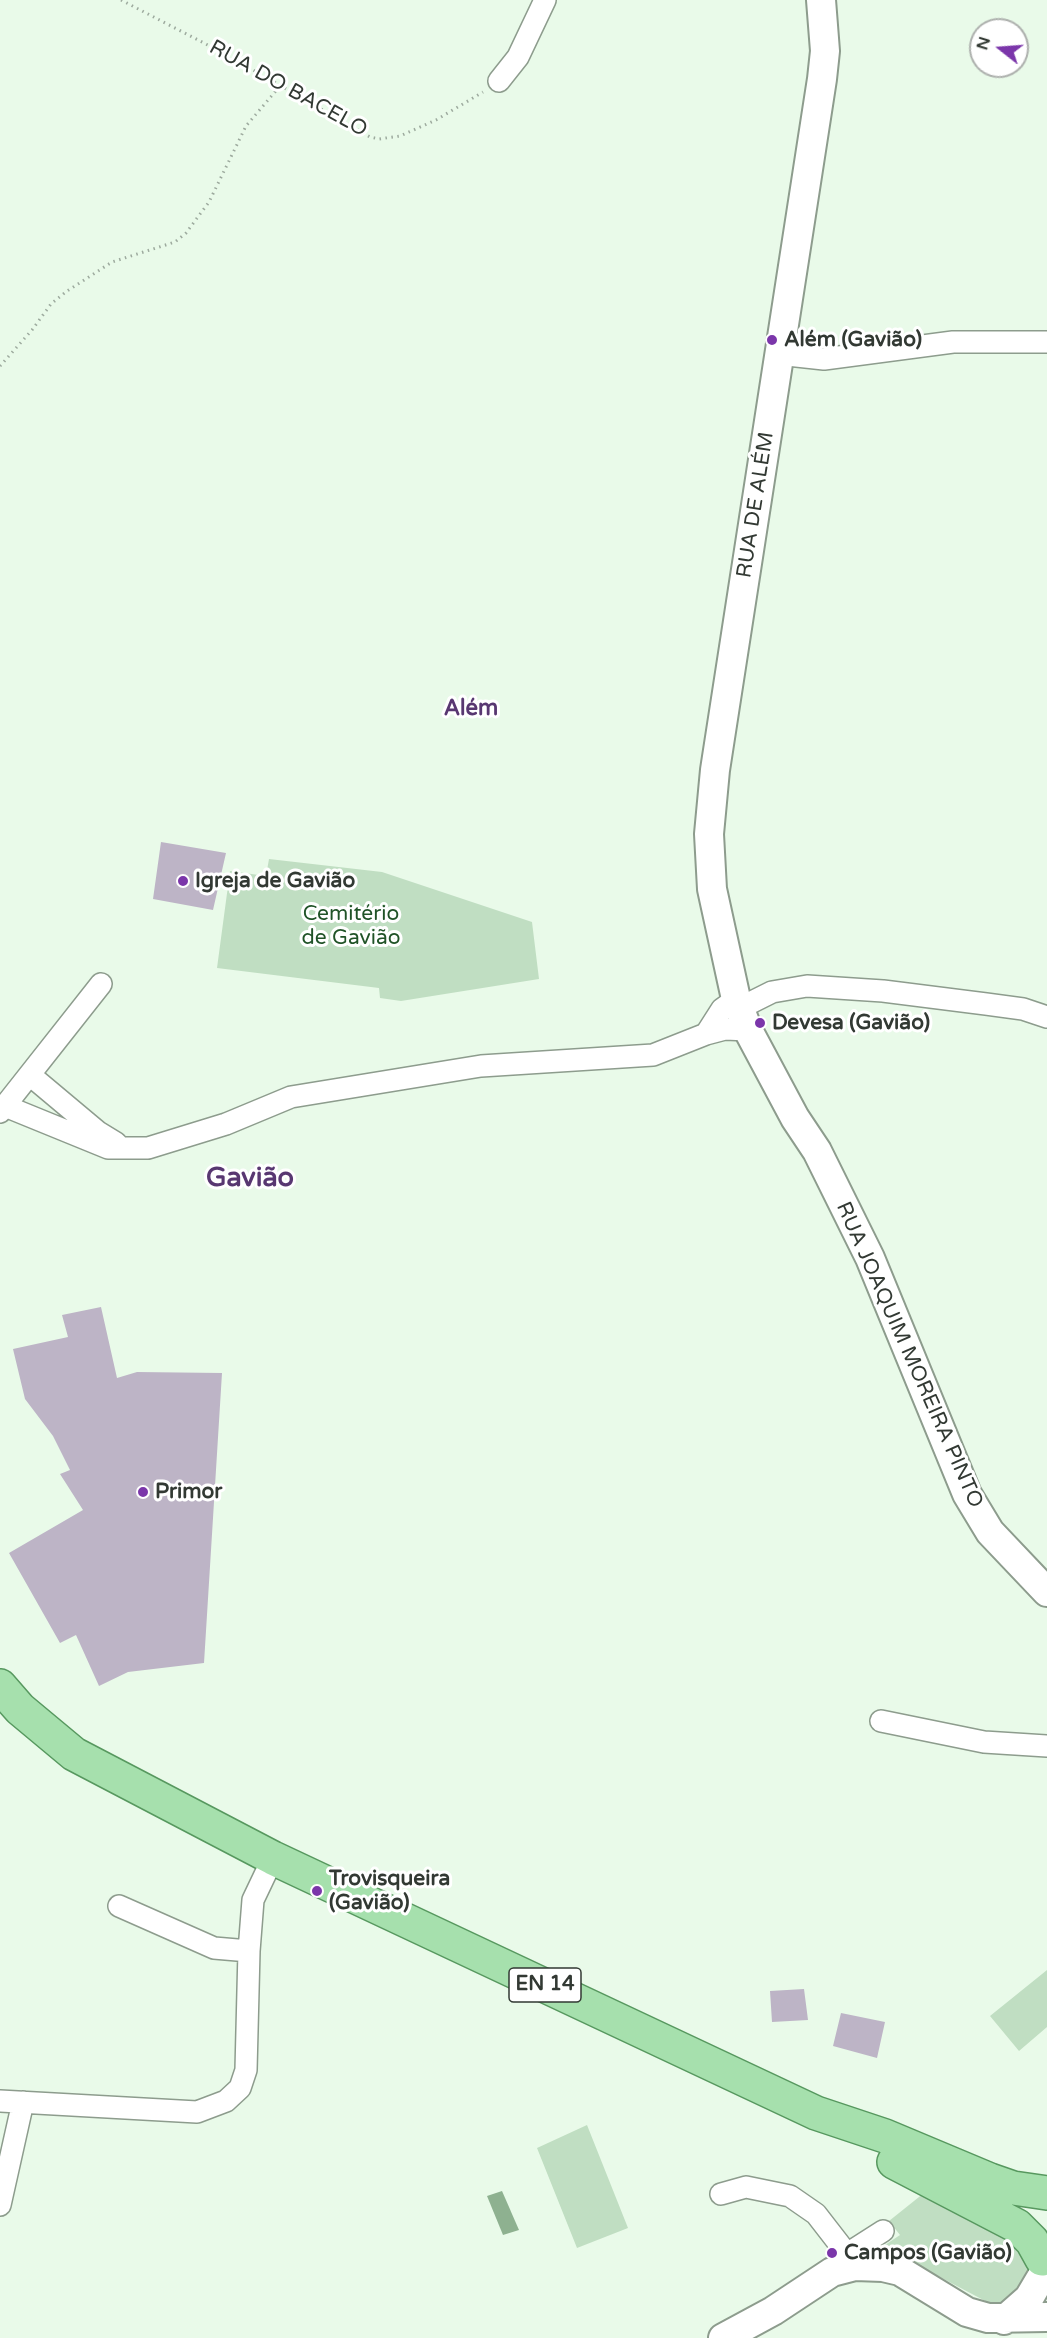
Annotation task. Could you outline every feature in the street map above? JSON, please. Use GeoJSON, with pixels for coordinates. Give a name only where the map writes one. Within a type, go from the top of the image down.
{"type":"FeatureCollection","features":[{"type":"Feature","properties":{"kind":"main road","name":"EN 14"},"geometry":{"type":"LineString","coordinates":[[0,1686],[20,1709],[74,1754],[273,1858],[816,2113],[885,2136],[1013,2188],[1047,2193]]}},
{"type":"Feature","properties":{"kind":"main road","name":"EN 14"},"geometry":{"type":"LineString","coordinates":[[816,2113],[877,2153],[1017,2226],[1045,2259]]}},
{"type":"Feature","properties":{"kind":"street"},"geometry":{"type":"LineString","coordinates":[[499,81],[518,57],[544,0]]}},
{"type":"Feature","properties":{"kind":"street","name":"RUA DE ALÉM"},"geometry":{"type":"LineString","coordinates":[[742,1012],[712,889],[709,834],[715,770],[822,79],[825,51],[821,0]]}},
{"type":"Feature","properties":{"kind":"street"},"geometry":{"type":"LineString","coordinates":[[778,354],[824,359],[953,342],[1047,342]]}},
{"type":"Feature","properties":{"kind":"street"},"geometry":{"type":"LineString","coordinates":[[101,984],[3,1109],[108,1148],[130,1150],[148,1148],[226,1124],[291,1097],[481,1066],[653,1055],[725,1029],[742,1012],[772,992],[807,986],[882,991],[986,1004],[1023,1009],[1047,1017]]}},
{"type":"Feature","properties":{"kind":"street"},"geometry":{"type":"LineString","coordinates":[[706,1034],[722,1009],[742,1012]]}},
{"type":"Feature","properties":{"kind":"street","name":"RUA JOAQUIM MOREIRA PINTO"},"geometry":{"type":"LineString","coordinates":[[742,1012],[795,1118],[817,1151],[870,1258],[967,1494],[990,1532],[1047,1592]]}},
{"type":"Feature","properties":{"kind":"street"},"geometry":{"type":"LineString","coordinates":[[30,1075],[98,1132],[130,1150]]}},
{"type":"Feature","properties":{"kind":"street"},"geometry":{"type":"LineString","coordinates":[[881,1720],[984,1742],[1047,1746]]}},
{"type":"Feature","properties":{"kind":"street"},"geometry":{"type":"LineString","coordinates":[[0,2101],[197,2112],[226,2101],[240,2088],[246,2070],[249,1951],[253,1900],[273,1858]]}},
{"type":"Feature","properties":{"kind":"street"},"geometry":{"type":"LineString","coordinates":[[119,1906],[214,1948],[249,1951]]}},
{"type":"Feature","properties":{"kind":"street"},"geometry":{"type":"LineString","coordinates":[[0,2205],[23,2103]]}},
{"type":"Feature","properties":{"kind":"street"},"geometry":{"type":"LineString","coordinates":[[721,2194],[746,2187],[790,2196],[816,2214],[845,2264]]}},
{"type":"Feature","properties":{"kind":"street"},"geometry":{"type":"LineString","coordinates":[[723,2338],[773,2311],[845,2264],[883,2231]]}},
{"type":"Feature","properties":{"kind":"street"},"geometry":{"type":"LineString","coordinates":[[1004,2320],[1029,2298],[1045,2259]]}},
{"type":"Feature","properties":{"kind":"street"},"geometry":{"type":"LineString","coordinates":[[845,2264],[883,2267],[900,2271],[967,2312],[1004,2320],[1047,2317]]}},
{"type":"Feature","properties":{"kind":"path","name":"RUA DO BACELO"},"geometry":{"type":"LineString","coordinates":[[121,0],[217,49],[360,133],[379,139],[400,136],[436,120],[469,103],[499,81]]}},
{"type":"Feature","properties":{"kind":"path"},"geometry":{"type":"LineString","coordinates":[[0,366],[32,330],[51,304],[67,291],[112,262],[175,242],[186,233],[209,202],[246,126],[280,86]]}},
{"type":"Feature","properties":{"kind":"green space","name":"Cemitério de Gavião"},"geometry":{"type":"Polygon","coordinates":[[[269,859],[382,872],[532,922],[539,979],[401,1001],[380,998],[379,988],[217,968],[230,871],[266,876],[269,859]]]}},
{"type":"Feature","properties":{"kind":"green space"},"geometry":{"type":"Polygon","coordinates":[[[1047,1970],[1047,2027],[1019,2051],[990,2016],[1047,1970]]]}},
{"type":"Feature","properties":{"kind":"green space"},"geometry":{"type":"Polygon","coordinates":[[[587,2125],[628,2228],[577,2248],[537,2148],[587,2125]]]}},
{"type":"Feature","properties":{"kind":"green space"},"geometry":{"type":"Polygon","coordinates":[[[924,2193],[1016,2237],[1033,2280],[1011,2303],[991,2304],[900,2256],[876,2251],[900,2235],[889,2221],[924,2193]]]}},
{"type":"Feature","properties":{"kind":"shaded area"},"geometry":{"type":"Polygon","coordinates":[[[502,2191],[519,2230],[503,2235],[487,2196],[502,2191]]]}},
{"type":"Feature","properties":{"kind":"building"},"geometry":{"type":"Polygon","coordinates":[[[161,842],[226,853],[213,910],[153,899],[161,842]]]}},
{"type":"Feature","properties":{"kind":"building","name":"Primor"},"geometry":{"type":"Polygon","coordinates":[[[101,1307],[117,1378],[137,1372],[222,1373],[204,1663],[128,1672],[99,1686],[76,1635],[60,1643],[9,1553],[83,1510],[60,1474],[70,1470],[53,1436],[25,1399],[13,1349],[68,1337],[62,1315],[101,1307]]]}},
{"type":"Feature","properties":{"kind":"building"},"geometry":{"type":"Polygon","coordinates":[[[804,1989],[808,2020],[772,2022],[770,1991],[804,1989]]]}},
{"type":"Feature","properties":{"kind":"building"},"geometry":{"type":"Polygon","coordinates":[[[841,2013],[885,2022],[877,2058],[833,2046],[841,2013]]]}},
{"type":"Feature","properties":{"kind":"place","name":"Além (Gavião)"},"geometry":{"type":"Point","coordinates":[772,340]}},
{"type":"Feature","properties":{"kind":"place","name":"Igreja de Gavião"},"geometry":{"type":"Point","coordinates":[183,881]}},
{"type":"Feature","properties":{"kind":"place","name":"Devesa (Gavião)"},"geometry":{"type":"Point","coordinates":[760,1023]}},
{"type":"Feature","properties":{"kind":"place","name":"Primor"},"geometry":{"type":"Point","coordinates":[143,1492]}},
{"type":"Feature","properties":{"kind":"place","name":"Trovisqueira (Gavião)"},"geometry":{"type":"Point","coordinates":[317,1891]}},
{"type":"Feature","properties":{"kind":"place","name":"Campos (Gavião)"},"geometry":{"type":"Point","coordinates":[832,2253]}},
{"type":"Feature","properties":{"kind":"district","name":"Além"},"geometry":{"type":"Point","coordinates":[471,709]}},
{"type":"Feature","properties":{"kind":"district","name":"Gavião"},"geometry":{"type":"Point","coordinates":[250,1179]}}]}
